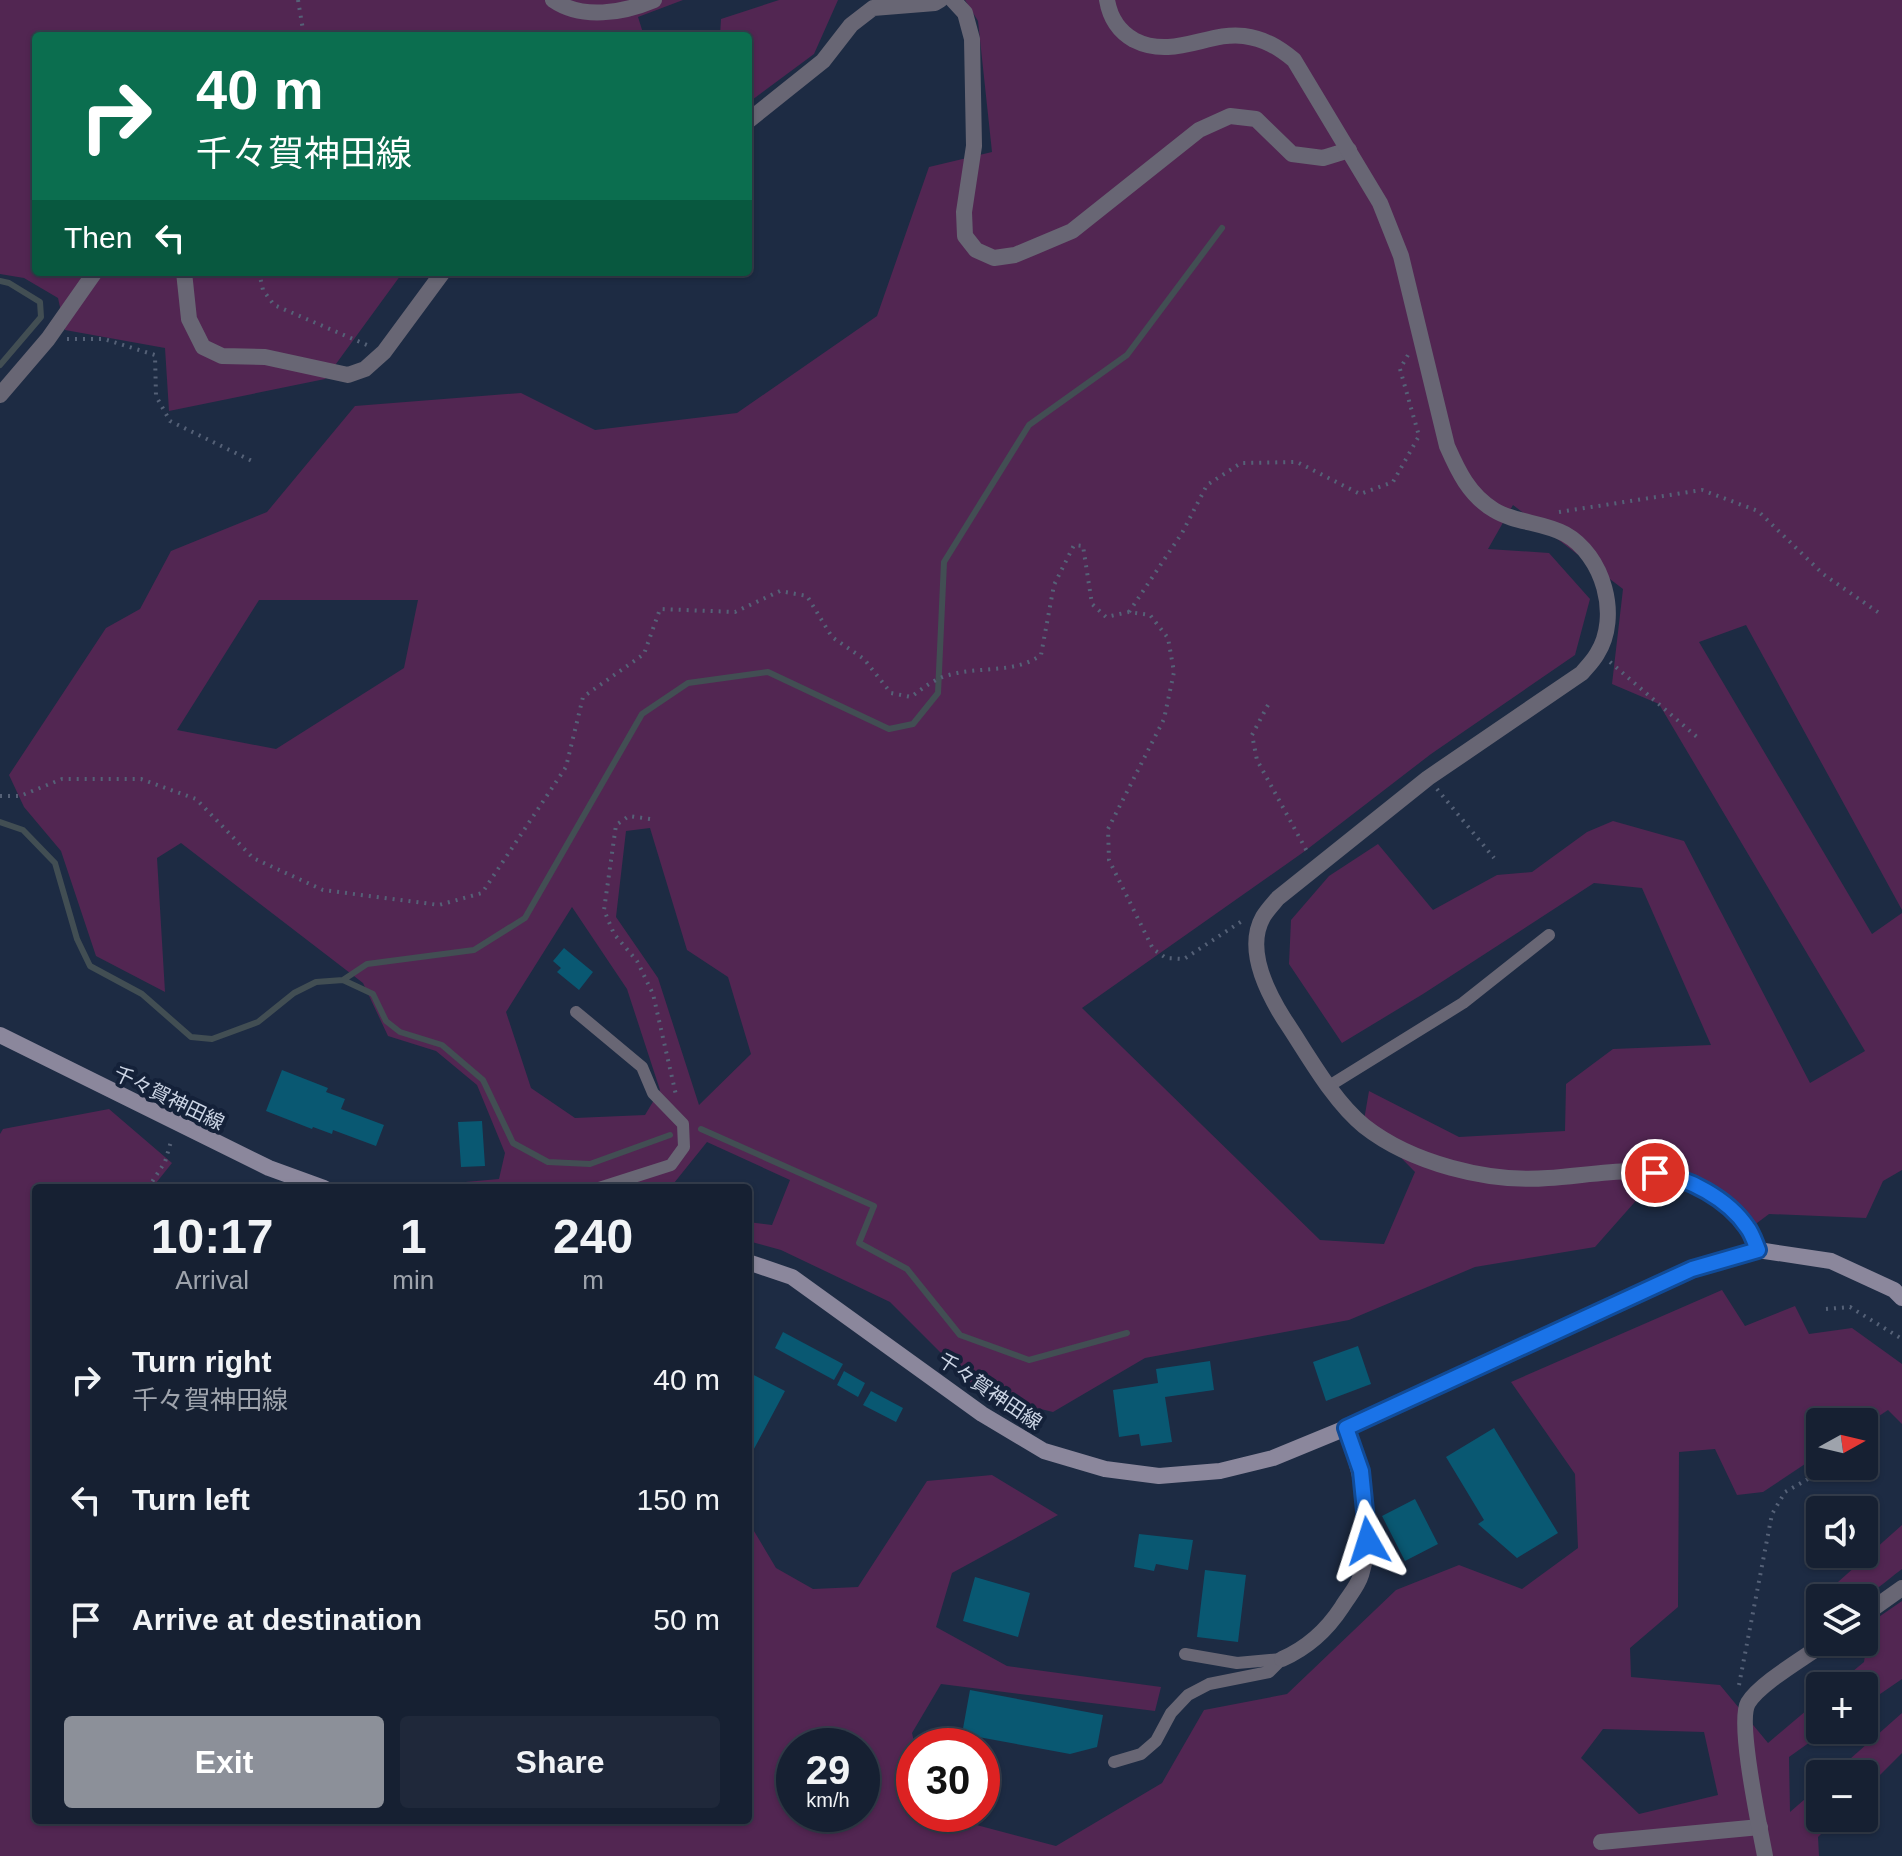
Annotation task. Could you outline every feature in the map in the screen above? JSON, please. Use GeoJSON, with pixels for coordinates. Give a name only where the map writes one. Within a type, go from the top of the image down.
{"type":"FeatureCollection","features":[{"type":"Feature","properties":{"kind":"main road","name":"千々賀神田線"},"geometry":{"type":"LineString","coordinates":[[0,1035],[177,1125],[269,1168],[313,1184]]}},
{"type":"Feature","properties":{"kind":"main road","name":"千々賀神田線"},"geometry":{"type":"LineString","coordinates":[[752,1263],[792,1277],[982,1414],[1044,1451],[1105,1469],[1159,1476],[1220,1471],[1273,1458],[1346,1428],[1692,1269],[1758,1250],[1831,1261],[1894,1290],[1902,1298]]}},
{"type":"Feature","properties":{"kind":"street"},"geometry":{"type":"LineString","coordinates":[[553,0],[564,8],[607,13],[638,7],[654,0]]}},
{"type":"Feature","properties":{"kind":"street"},"geometry":{"type":"LineString","coordinates":[[752,118],[823,61],[851,25],[873,8],[940,0]]}},
{"type":"Feature","properties":{"kind":"street"},"geometry":{"type":"LineString","coordinates":[[953,0],[965,13],[972,39],[974,146],[964,212],[965,236],[976,250],[994,258],[1015,255],[1072,231],[1199,130],[1230,116],[1256,119],[1292,154],[1323,158],[1349,150]]}},
{"type":"Feature","properties":{"kind":"street"},"geometry":{"type":"LineString","coordinates":[[1107,0],[1109,11],[1122,33],[1143,44],[1170,48],[1241,35],[1273,43],[1294,60],[1380,203],[1401,256],[1447,446],[1460,476],[1474,494],[1494,510],[1564,533],[1583,549],[1598,569],[1606,594],[1608,622],[1599,652],[1582,673],[1428,778],[1278,898],[1262,919],[1257,943],[1259,969],[1277,1008],[1329,1086],[1364,1125],[1422,1159],[1487,1176],[1542,1179],[1636,1172],[1674,1175],[1714,1195],[1748,1227],[1758,1250]]}},
{"type":"Feature","properties":{"kind":"street"},"geometry":{"type":"LineString","coordinates":[[0,395],[48,339],[92,276]]}},
{"type":"Feature","properties":{"kind":"street"},"geometry":{"type":"LineString","coordinates":[[184,276],[189,319],[203,347],[222,356],[265,357],[348,375],[365,369],[384,352],[440,276]]}},
{"type":"Feature","properties":{"kind":"street"},"geometry":{"type":"LineString","coordinates":[[1282,1659],[1303,1650],[1335,1617],[1361,1577],[1368,1541],[1361,1471],[1346,1428]]}},
{"type":"Feature","properties":{"kind":"street"},"geometry":{"type":"LineString","coordinates":[[1878,1605],[1902,1588]]}},
{"type":"Feature","properties":{"kind":"street"},"geometry":{"type":"LineString","coordinates":[[1765,1856],[1746,1742],[1746,1706],[1757,1692],[1807,1656]]}},
{"type":"Feature","properties":{"kind":"street"},"geometry":{"type":"LineString","coordinates":[[1601,1842],[1760,1827]]}},
{"type":"Feature","properties":{"kind":"lane"},"geometry":{"type":"LineString","coordinates":[[1329,1086],[1463,1003],[1549,935]]}},
{"type":"Feature","properties":{"kind":"lane"},"geometry":{"type":"LineString","coordinates":[[576,1012],[642,1067],[653,1093],[683,1124],[684,1147],[671,1165],[612,1184]]}},
{"type":"Feature","properties":{"kind":"lane"},"geometry":{"type":"LineString","coordinates":[[1185,1654],[1237,1663],[1282,1659]]}},
{"type":"Feature","properties":{"kind":"lane"},"geometry":{"type":"LineString","coordinates":[[1114,1762],[1141,1754],[1149,1748],[1171,1713],[1188,1695],[1209,1684],[1269,1672],[1282,1659]]}},
{"type":"Feature","properties":{"kind":"path"},"geometry":{"type":"LineString","coordinates":[[298,0],[303,32]]}},
{"type":"Feature","properties":{"kind":"path"},"geometry":{"type":"LineString","coordinates":[[260,276],[263,290],[274,305],[384,352]]}},
{"type":"Feature","properties":{"kind":"path"},"geometry":{"type":"LineString","coordinates":[[1129,612],[1182,533],[1207,485],[1241,463],[1297,462],[1360,494],[1393,482],[1419,436],[1400,369],[1420,336]]}},
{"type":"Feature","properties":{"kind":"path"},"geometry":{"type":"LineString","coordinates":[[48,339],[104,339],[155,355],[156,396],[170,421],[252,461]]}},
{"type":"Feature","properties":{"kind":"path"},"geometry":{"type":"LineString","coordinates":[[1527,523],[1547,514],[1702,490],[1758,511],[1823,574],[1882,615]]}},
{"type":"Feature","properties":{"kind":"path"},"geometry":{"type":"LineString","coordinates":[[0,796],[20,796],[62,779],[141,779],[196,799],[253,858],[323,890],[439,905],[482,893],[566,767],[583,697],[644,654],[660,609],[735,612],[780,591],[807,596],[832,637],[864,659],[891,693],[911,697],[949,675],[1029,664],[1041,655],[1054,585],[1074,545],[1083,546],[1092,604],[1106,617],[1129,612],[1150,615],[1168,638],[1174,672],[1164,719],[1108,829],[1109,860],[1153,949],[1166,958],[1184,959],[1242,921],[1262,919]]}},
{"type":"Feature","properties":{"kind":"path"},"geometry":{"type":"LineString","coordinates":[[1599,652],[1697,737]]}},
{"type":"Feature","properties":{"kind":"path"},"geometry":{"type":"LineString","coordinates":[[1268,705],[1252,735],[1257,760],[1316,867]]}},
{"type":"Feature","properties":{"kind":"path"},"geometry":{"type":"LineString","coordinates":[[1428,778],[1494,858]]}},
{"type":"Feature","properties":{"kind":"path"},"geometry":{"type":"LineString","coordinates":[[650,819],[629,816],[616,825],[604,910],[614,934],[637,961],[653,994],[676,1095]]}},
{"type":"Feature","properties":{"kind":"path"},"geometry":{"type":"LineString","coordinates":[[151,1184],[165,1162],[177,1125]]}},
{"type":"Feature","properties":{"kind":"path"},"geometry":{"type":"LineString","coordinates":[[1826,1309],[1850,1307],[1902,1339]]}},
{"type":"Feature","properties":{"kind":"path"},"geometry":{"type":"LineString","coordinates":[[1746,1706],[1739,1688],[1772,1514],[1785,1492],[1806,1480]]}},
{"type":"Feature","properties":{"kind":"shaded area"},"geometry":{"type":"Polygon","coordinates":[[[0,0],[683,0],[638,17],[643,32],[32,32],[32,276],[400,276],[325,379],[169,411],[165,348],[65,330],[58,298],[24,278],[0,274],[0,0]]]}},
{"type":"Feature","properties":{"kind":"shaded area"},"geometry":{"type":"Polygon","coordinates":[[[779,0],[838,0],[814,54],[752,100],[752,32],[720,32],[721,19],[779,0]]]}},
{"type":"Feature","properties":{"kind":"shaded area"},"geometry":{"type":"Polygon","coordinates":[[[965,0],[1902,0],[1902,910],[1746,625],[1699,642],[1872,934],[1902,913],[1902,1170],[1883,1181],[1866,1218],[1769,1214],[1753,1226],[1697,1188],[1641,1195],[1595,1247],[1475,1267],[1349,1320],[1145,1358],[1053,1412],[983,1395],[890,1302],[781,1250],[752,1242],[752,1222],[772,1225],[790,1180],[707,1142],[673,1184],[443,1184],[499,1179],[505,1153],[477,1085],[436,1051],[388,1036],[363,983],[181,843],[157,858],[165,992],[96,956],[61,851],[24,807],[9,775],[106,628],[140,609],[171,551],[267,512],[355,406],[521,393],[595,430],[737,413],[877,316],[929,167],[992,152],[978,21],[965,0]],[[1513,505],[1488,549],[1549,553],[1590,599],[1575,655],[1431,754],[1305,851],[1082,1008],[1320,1240],[1384,1244],[1415,1172],[1364,1120],[1369,1091],[1459,1137],[1565,1131],[1566,1084],[1613,1049],[1711,1045],[1642,888],[1594,883],[1342,1043],[1289,964],[1291,920],[1329,876],[1378,844],[1433,910],[1497,875],[1532,872],[1587,832],[1613,821],[1684,841],[1810,1083],[1865,1051],[1659,704],[1612,684],[1623,589],[1513,505]],[[259,600],[177,730],[276,749],[404,668],[418,600],[259,600]],[[650,828],[626,831],[616,917],[658,978],[699,1105],[751,1054],[728,977],[687,950],[650,828]],[[572,907],[506,1012],[531,1088],[575,1118],[645,1115],[660,1090],[627,989],[572,907]]]}},
{"type":"Feature","properties":{"kind":"shaded area"},"geometry":{"type":"Polygon","coordinates":[[[109,1109],[172,1163],[155,1184],[32,1184],[32,1824],[752,1824],[752,1528],[776,1568],[813,1589],[858,1587],[927,1481],[992,1475],[1058,1515],[952,1573],[936,1627],[1007,1666],[1161,1687],[1155,1711],[941,1684],[915,1728],[896,1728],[896,1832],[1000,1831],[1056,1846],[1162,1783],[1204,1710],[1287,1694],[1396,1590],[1459,1565],[1522,1589],[1578,1548],[1575,1474],[1511,1382],[1722,1290],[1745,1326],[1795,1306],[1809,1334],[1852,1328],[1902,1364],[1902,1424],[1888,1410],[1878,1417],[1878,1408],[1806,1408],[1806,1463],[1763,1492],[1737,1495],[1715,1449],[1679,1452],[1678,1607],[1630,1648],[1631,1677],[1720,1685],[1768,1743],[1806,1711],[1807,1744],[1789,1757],[1790,1812],[1806,1798],[1806,1832],[1823,1832],[1818,1837],[1819,1856],[0,1856],[0,1134],[3,1129],[109,1109]],[[1603,1729],[1581,1758],[1639,1814],[1718,1795],[1704,1732],[1603,1729]]]}},
{"type":"Feature","properties":{"kind":"shaded area"},"geometry":{"type":"Polygon","coordinates":[[[1902,1525],[1902,1569],[1878,1587],[1878,1584],[1836,1584],[1854,1568],[1878,1568],[1878,1546],[1902,1525]]]}},
{"type":"Feature","properties":{"kind":"shaded area"},"geometry":{"type":"Polygon","coordinates":[[[1902,1601],[1902,1679],[1878,1695],[1878,1672],[1852,1672],[1864,1662],[1865,1656],[1878,1656],[1878,1618],[1902,1601]]]}},
{"type":"Feature","properties":{"kind":"shaded area"},"geometry":{"type":"Polygon","coordinates":[[[1902,1713],[1902,1753],[1878,1777],[1878,1760],[1849,1760],[1867,1744],[1878,1744],[1878,1734],[1902,1713]]]}},
{"type":"Feature","properties":{"kind":"building"},"geometry":{"type":"Polygon","coordinates":[[[564,948],[593,972],[579,990],[557,972],[561,968],[553,961],[564,948]]]}},
{"type":"Feature","properties":{"kind":"building"},"geometry":{"type":"Polygon","coordinates":[[[282,1070],[328,1088],[326,1092],[345,1099],[341,1109],[384,1125],[376,1146],[333,1130],[332,1134],[312,1129],[266,1111],[282,1070]]]}},
{"type":"Feature","properties":{"kind":"building"},"geometry":{"type":"Polygon","coordinates":[[[482,1121],[485,1166],[461,1167],[458,1122],[482,1121]]]}},
{"type":"Feature","properties":{"kind":"building"},"geometry":{"type":"Polygon","coordinates":[[[783,1332],[843,1364],[834,1380],[775,1348],[783,1332]]]}},
{"type":"Feature","properties":{"kind":"building"},"geometry":{"type":"Polygon","coordinates":[[[1358,1346],[1371,1384],[1326,1401],[1313,1362],[1358,1346]]]}},
{"type":"Feature","properties":{"kind":"building"},"geometry":{"type":"Polygon","coordinates":[[[1210,1361],[1214,1390],[1165,1397],[1172,1442],[1141,1446],[1139,1434],[1119,1437],[1113,1390],[1158,1383],[1156,1369],[1210,1361]]]}},
{"type":"Feature","properties":{"kind":"building"},"geometry":{"type":"Polygon","coordinates":[[[844,1371],[865,1383],[858,1397],[837,1385],[844,1371]]]}},
{"type":"Feature","properties":{"kind":"building"},"geometry":{"type":"Polygon","coordinates":[[[752,1374],[785,1391],[752,1453],[752,1374]]]}},
{"type":"Feature","properties":{"kind":"building"},"geometry":{"type":"Polygon","coordinates":[[[871,1391],[903,1408],[896,1422],[863,1405],[871,1391]]]}},
{"type":"Feature","properties":{"kind":"building"},"geometry":{"type":"Polygon","coordinates":[[[1494,1428],[1558,1533],[1517,1558],[1478,1524],[1484,1520],[1446,1457],[1494,1428]]]}},
{"type":"Feature","properties":{"kind":"building"},"geometry":{"type":"Polygon","coordinates":[[[1415,1499],[1438,1544],[1405,1561],[1382,1516],[1415,1499]]]}},
{"type":"Feature","properties":{"kind":"building"},"geometry":{"type":"Polygon","coordinates":[[[1139,1534],[1193,1540],[1188,1570],[1156,1564],[1154,1571],[1134,1567],[1139,1534]]]}},
{"type":"Feature","properties":{"kind":"building"},"geometry":{"type":"Polygon","coordinates":[[[1205,1570],[1246,1575],[1238,1642],[1197,1637],[1205,1570]]]}},
{"type":"Feature","properties":{"kind":"building"},"geometry":{"type":"Polygon","coordinates":[[[975,1577],[1030,1593],[1018,1637],[963,1621],[975,1577]]]}},
{"type":"Feature","properties":{"kind":"building"},"geometry":{"type":"Polygon","coordinates":[[[970,1690],[1103,1715],[1097,1747],[1070,1754],[1000,1741],[1000,1728],[963,1728],[970,1690]]]}},
{"type":"Feature","properties":{"kind":"waterway"},"geometry":{"type":"LineString","coordinates":[[343,980],[367,964],[474,950],[525,918],[642,714],[688,683],[768,672],[889,729],[913,724],[938,693],[944,562],[1029,425],[1127,355],[1222,228]]}},
{"type":"Feature","properties":{"kind":"waterway"},"geometry":{"type":"LineString","coordinates":[[0,281],[9,283],[40,302],[41,317],[0,365]]}},
{"type":"Feature","properties":{"kind":"waterway"},"geometry":{"type":"LineString","coordinates":[[0,822],[23,830],[55,863],[77,939],[90,966],[142,994],[191,1037],[212,1039],[258,1022],[294,993],[316,982],[343,980],[373,994],[386,1021],[400,1032],[442,1045],[483,1080],[513,1143],[548,1162],[590,1164],[670,1135]]}},
{"type":"Feature","properties":{"kind":"waterway"},"geometry":{"type":"LineString","coordinates":[[701,1129],[874,1206],[859,1243],[907,1269],[960,1335],[1029,1360],[1127,1333]]}},
{"type":"Feature","properties":{"kind":"route"},"geometry":{"type":"LineString","coordinates":[[1368,1541],[1361,1471],[1346,1428],[1692,1269],[1758,1250],[1748,1227],[1714,1195],[1674,1175],[1655,1173]]}}]}
